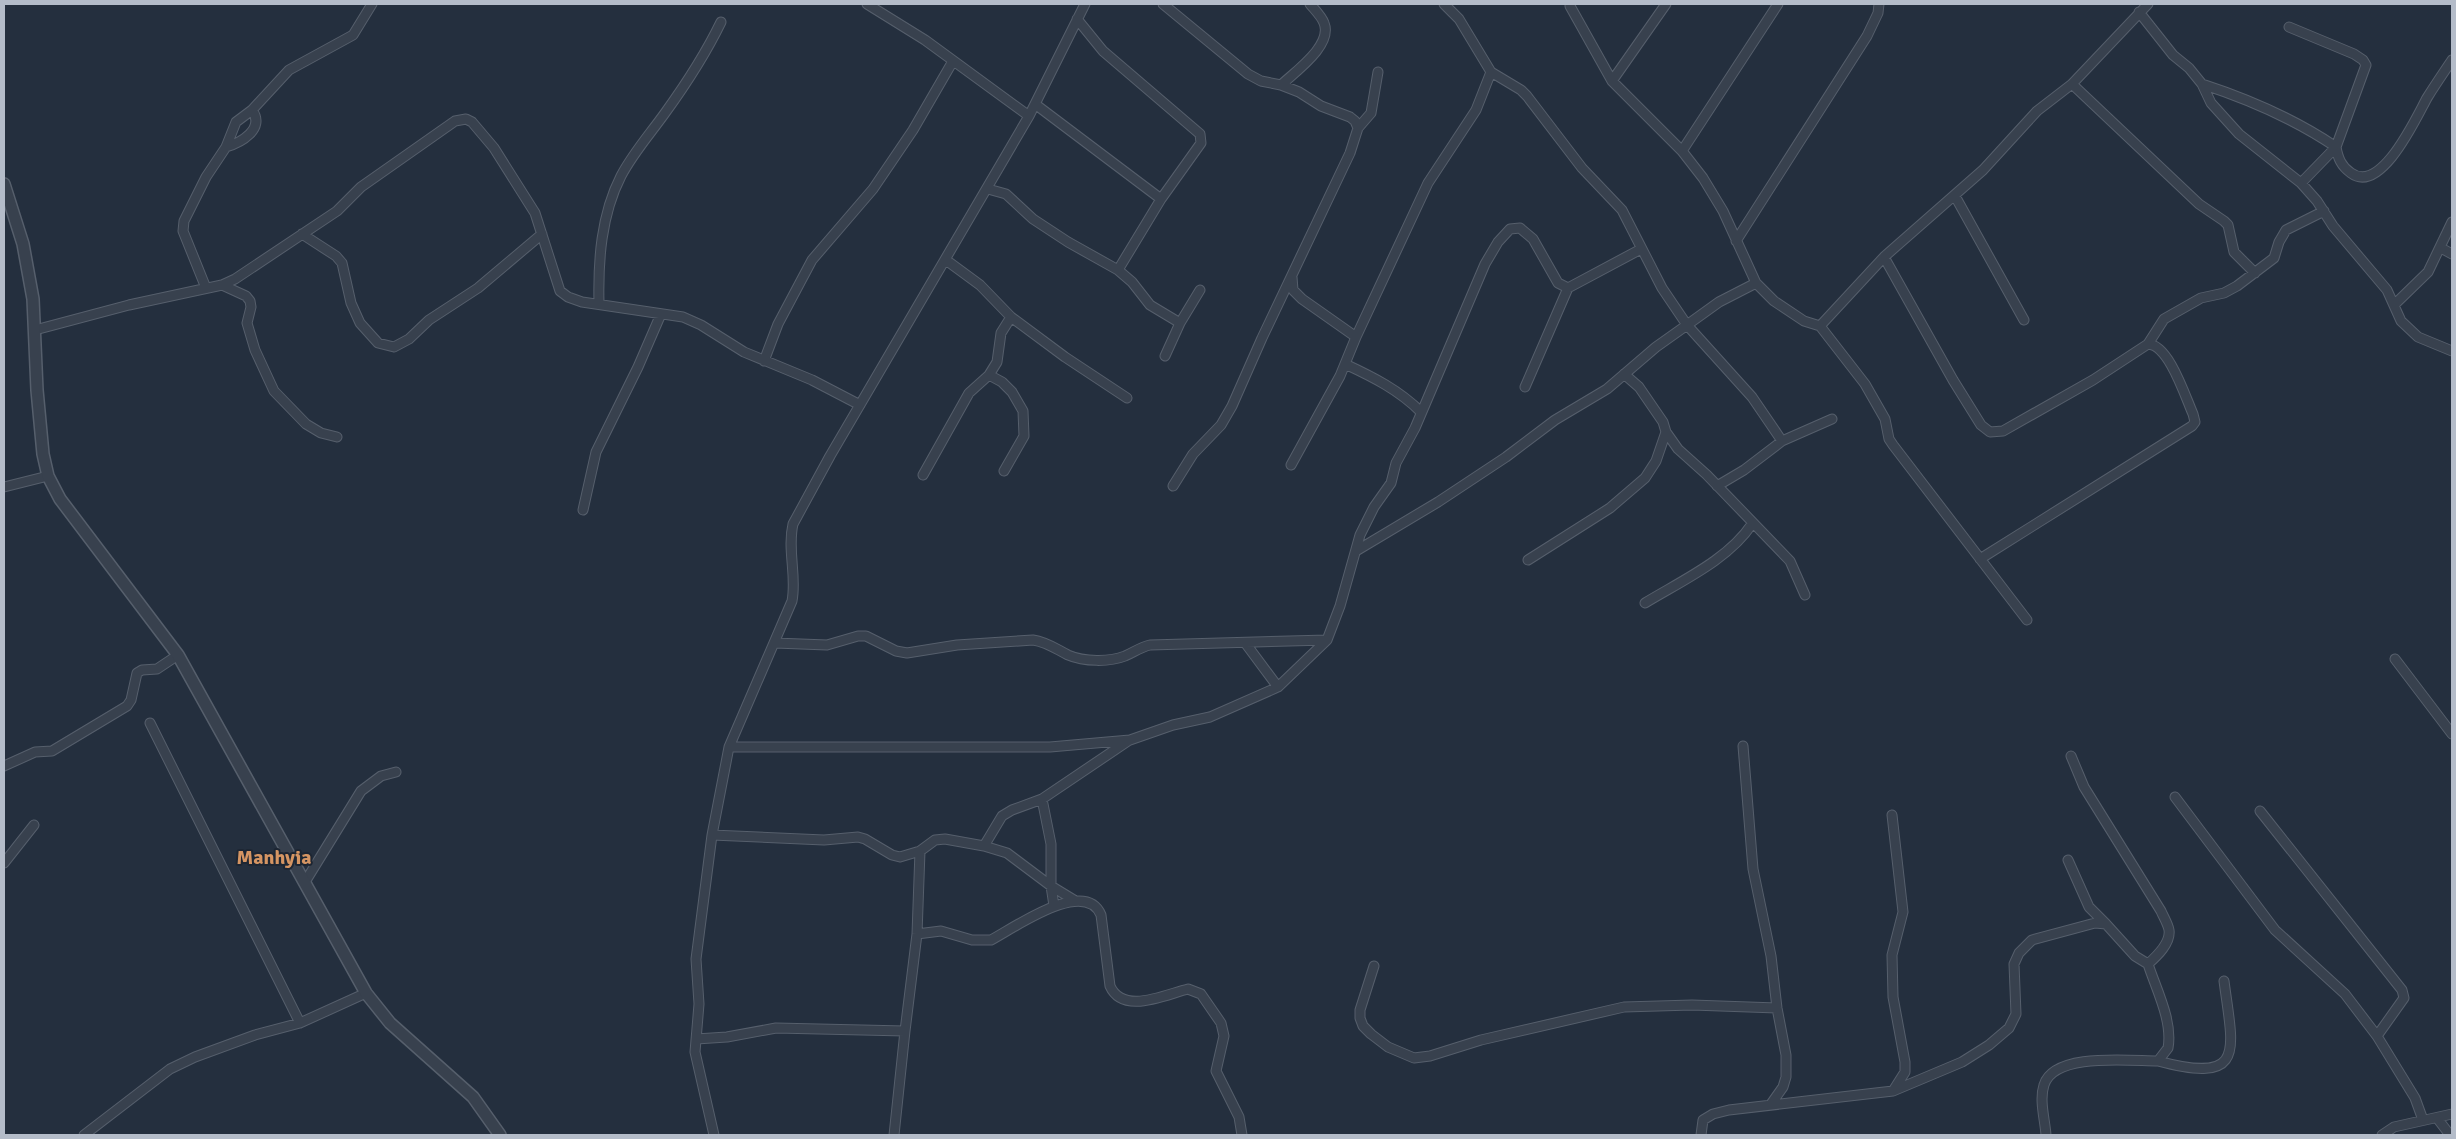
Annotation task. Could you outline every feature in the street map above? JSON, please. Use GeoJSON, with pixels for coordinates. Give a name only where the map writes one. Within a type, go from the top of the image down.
{"type":"FeatureCollection","features":[{"type":"Feature","properties":{"kind":"street"},"geometry":{"type":"LineString","coordinates":[[206,288],[184,232],[184,221],[206,176],[226,147],[236,122],[252,110],[290,70],[353,34],[372,4]]}},
{"type":"Feature","properties":{"kind":"street"},"geometry":{"type":"LineString","coordinates":[[867,4],[925,40],[1029,116]]}},
{"type":"Feature","properties":{"kind":"street"},"geometry":{"type":"LineString","coordinates":[[714,1135],[695,1052],[699,1004],[696,959],[712,835],[729,747],[792,601],[795,587],[790,535],[793,524],[860,405],[1029,116],[1085,4]]}},
{"type":"Feature","properties":{"kind":"street"},"geometry":{"type":"LineString","coordinates":[[1163,4],[1248,74],[1261,81],[1281,85],[1299,92],[1336,113],[1350,117],[1355,121],[1358,128]]}},
{"type":"Feature","properties":{"kind":"street"},"geometry":{"type":"LineString","coordinates":[[1281,85],[1323,45],[1324,23],[1310,4]]}},
{"type":"Feature","properties":{"kind":"street"},"geometry":{"type":"LineString","coordinates":[[1444,4],[1459,19],[1491,72],[1521,90],[1527,96],[1582,168],[1622,210],[1662,288],[1687,325],[1752,396],[1782,442]]}},
{"type":"Feature","properties":{"kind":"street"},"geometry":{"type":"LineString","coordinates":[[1612,81],[1666,4]]}},
{"type":"Feature","properties":{"kind":"street"},"geometry":{"type":"LineString","coordinates":[[1682,151],[1778,4]]}},
{"type":"Feature","properties":{"kind":"street"},"geometry":{"type":"LineString","coordinates":[[1736,241],[1866,36],[1878,13],[1879,4]]}},
{"type":"Feature","properties":{"kind":"street"},"geometry":{"type":"LineString","coordinates":[[1820,326],[1884,257],[1955,196],[2037,111],[2072,84],[2148,4]]}},
{"type":"Feature","properties":{"kind":"street"},"geometry":{"type":"LineString","coordinates":[[1570,6],[1612,81],[1682,151],[1703,178],[1723,210],[1756,284],[1774,301],[1804,321],[1820,326],[1865,384],[1885,419],[1889,439],[2027,620]]}},
{"type":"Feature","properties":{"kind":"street"},"geometry":{"type":"LineString","coordinates":[[2139,12],[2173,56],[2189,68],[2202,84],[2211,103],[2239,134],[2301,183],[2318,200],[2333,226],[2387,290],[2401,321],[2418,337],[2452,351]]}},
{"type":"Feature","properties":{"kind":"street"},"geometry":{"type":"LineString","coordinates":[[1077,19],[1103,51],[1200,134],[1201,143],[1161,199],[1118,270]]}},
{"type":"Feature","properties":{"kind":"street"},"geometry":{"type":"LineString","coordinates":[[599,303],[598,263],[608,210],[621,177],[640,146],[702,60],[721,22]]}},
{"type":"Feature","properties":{"kind":"street"},"geometry":{"type":"LineString","coordinates":[[2289,27],[2354,54],[2363,60],[2366,65],[2336,147],[2301,183]]}},
{"type":"Feature","properties":{"kind":"street"},"geometry":{"type":"LineString","coordinates":[[2336,147],[2338,159],[2351,173],[2358,177],[2368,177],[2399,150],[2436,84],[2452,60]]}},
{"type":"Feature","properties":{"kind":"street"},"geometry":{"type":"LineString","coordinates":[[764,362],[778,324],[812,260],[873,189],[913,130],[953,61]]}},
{"type":"Feature","properties":{"kind":"street"},"geometry":{"type":"LineString","coordinates":[[1173,486],[1194,454],[1221,425],[1232,406],[1350,153],[1358,128],[1371,114],[1378,72]]}},
{"type":"Feature","properties":{"kind":"street"},"geometry":{"type":"LineString","coordinates":[[1291,465],[1345,364],[1428,183],[1476,110],[1491,72]]}},
{"type":"Feature","properties":{"kind":"street"},"geometry":{"type":"LineString","coordinates":[[2072,84],[2199,204],[2228,225],[2232,248],[2255,273]]}},
{"type":"Feature","properties":{"kind":"street"},"geometry":{"type":"LineString","coordinates":[[2202,84],[2229,93],[2282,116],[2336,147]]}},
{"type":"Feature","properties":{"kind":"street"},"geometry":{"type":"LineString","coordinates":[[1035,104],[1161,199]]}},
{"type":"Feature","properties":{"kind":"street"},"geometry":{"type":"LineString","coordinates":[[226,147],[238,144],[248,138],[255,122],[255,114],[252,110]]}},
{"type":"Feature","properties":{"kind":"street"},"geometry":{"type":"LineString","coordinates":[[35,330],[129,305],[222,285],[258,266],[337,211],[375,177],[459,119],[472,122],[494,148],[535,213],[560,290],[568,297],[582,302],[599,303],[683,317],[701,325],[744,352],[764,362],[804,376],[860,405]]}},
{"type":"Feature","properties":{"kind":"street"},"geometry":{"type":"LineString","coordinates":[[4,184],[23,244],[33,299],[37,390],[43,454],[48,476],[60,499],[178,655],[366,993],[390,1024],[473,1097],[500,1135]]}},
{"type":"Feature","properties":{"kind":"street"},"geometry":{"type":"LineString","coordinates":[[988,189],[1006,194],[1033,219],[1068,242],[1118,270],[1132,282],[1150,305],[1180,323]]}},
{"type":"Feature","properties":{"kind":"street"},"geometry":{"type":"LineString","coordinates":[[1955,196],[2024,320]]}},
{"type":"Feature","properties":{"kind":"street"},"geometry":{"type":"LineString","coordinates":[[1884,257],[1953,380],[1981,425],[1990,432],[2002,432],[2093,380],[2148,344],[2164,319],[2201,298],[2224,293],[2255,273],[2274,258],[2279,242],[2286,230],[2324,211]]}},
{"type":"Feature","properties":{"kind":"street"},"geometry":{"type":"LineString","coordinates":[[2394,306],[2428,272],[2452,222]]}},
{"type":"Feature","properties":{"kind":"street"},"geometry":{"type":"LineString","coordinates":[[729,747],[1050,747],[1130,740],[1173,725],[1210,717],[1278,687],[1327,640],[1367,521],[1391,483],[1396,463],[1421,412],[1485,264],[1498,242],[1510,230],[1520,228],[1533,238],[1558,283],[1568,288]]}},
{"type":"Feature","properties":{"kind":"street"},"geometry":{"type":"LineString","coordinates":[[302,234],[336,256],[342,263],[351,303],[360,323],[378,343],[394,347],[409,339],[428,320],[478,288],[542,234]]}},
{"type":"Feature","properties":{"kind":"street"},"geometry":{"type":"LineString","coordinates":[[2441,248],[2452,254]]}},
{"type":"Feature","properties":{"kind":"street"},"geometry":{"type":"LineString","coordinates":[[1525,388],[1568,288],[1641,249]]}},
{"type":"Feature","properties":{"kind":"street"},"geometry":{"type":"LineString","coordinates":[[946,260],[980,285],[1011,317],[1065,357],[1127,398]]}},
{"type":"Feature","properties":{"kind":"street"},"geometry":{"type":"LineString","coordinates":[[1292,274],[1293,290],[1302,299],[1356,337]]}},
{"type":"Feature","properties":{"kind":"street"},"geometry":{"type":"LineString","coordinates":[[1356,551],[1438,502],[1506,457],[1555,420],[1607,389],[1656,346],[1719,302],[1756,284]]}},
{"type":"Feature","properties":{"kind":"street"},"geometry":{"type":"LineString","coordinates":[[222,285],[246,296],[250,301],[251,307],[247,323],[255,350],[274,391],[306,424],[321,433],[337,437]]}},
{"type":"Feature","properties":{"kind":"street"},"geometry":{"type":"LineString","coordinates":[[1165,356],[1180,323],[1200,290]]}},
{"type":"Feature","properties":{"kind":"street"},"geometry":{"type":"LineString","coordinates":[[583,510],[596,452],[661,314]]}},
{"type":"Feature","properties":{"kind":"street"},"geometry":{"type":"LineString","coordinates":[[923,475],[968,394],[989,375],[998,362],[1001,333],[1011,317]]}},
{"type":"Feature","properties":{"kind":"street"},"geometry":{"type":"LineString","coordinates":[[1980,559],[2192,426],[2194,422],[2193,414],[2168,360],[2161,349],[2154,344],[2148,344]]}},
{"type":"Feature","properties":{"kind":"street"},"geometry":{"type":"LineString","coordinates":[[1345,364],[1398,392],[1421,412]]}},
{"type":"Feature","properties":{"kind":"street"},"geometry":{"type":"LineString","coordinates":[[1624,374],[1639,387],[1664,422],[1666,432],[1678,449],[1717,486],[1752,524],[1776,544],[1790,561],[1799,577],[1805,595]]}},
{"type":"Feature","properties":{"kind":"street"},"geometry":{"type":"LineString","coordinates":[[989,375],[1002,382],[1012,392],[1023,410],[1024,436],[1004,472]]}},
{"type":"Feature","properties":{"kind":"street"},"geometry":{"type":"LineString","coordinates":[[1717,486],[1744,470],[1782,442],[1832,419]]}},
{"type":"Feature","properties":{"kind":"street"},"geometry":{"type":"LineString","coordinates":[[1528,560],[1610,508],[1645,478],[1656,461],[1666,432]]}},
{"type":"Feature","properties":{"kind":"street"},"geometry":{"type":"LineString","coordinates":[[4,487],[48,476]]}},
{"type":"Feature","properties":{"kind":"street"},"geometry":{"type":"LineString","coordinates":[[1645,603],[1718,558],[1742,538],[1752,524]]}},
{"type":"Feature","properties":{"kind":"street"},"geometry":{"type":"LineString","coordinates":[[775,643],[827,645],[858,636],[866,636],[896,651],[907,653],[957,645],[1033,640],[1043,642],[1070,656],[1106,660],[1124,656],[1150,645],[1246,644],[1327,640]]}},
{"type":"Feature","properties":{"kind":"street"},"geometry":{"type":"LineString","coordinates":[[1246,644],[1278,687]]}},
{"type":"Feature","properties":{"kind":"street"},"geometry":{"type":"LineString","coordinates":[[4,766],[35,752],[52,751],[126,706],[131,700],[138,673],[142,670],[157,669],[178,655]]}},
{"type":"Feature","properties":{"kind":"street"},"geometry":{"type":"LineString","coordinates":[[2395,659],[2452,734]]}},
{"type":"Feature","properties":{"kind":"street"},"geometry":{"type":"LineString","coordinates":[[150,723],[300,1023]]}},
{"type":"Feature","properties":{"kind":"street"},"geometry":{"type":"LineString","coordinates":[[984,846],[1002,816],[1012,810],[1042,799],[1130,740]]}},
{"type":"Feature","properties":{"kind":"street"},"geometry":{"type":"LineString","coordinates":[[1743,746],[1753,870],[1771,956],[1777,1008],[1786,1055],[1786,1077],[1783,1087],[1771,1104]]}},
{"type":"Feature","properties":{"kind":"street"},"geometry":{"type":"LineString","coordinates":[[2071,756],[2084,787],[2160,911],[2169,930],[2166,944],[2148,964]]}},
{"type":"Feature","properties":{"kind":"street"},"geometry":{"type":"LineString","coordinates":[[305,882],[361,791],[381,776],[396,772]]}},
{"type":"Feature","properties":{"kind":"street"},"geometry":{"type":"LineString","coordinates":[[2175,797],[2275,930],[2345,994],[2377,1036],[2414,1098],[2422,1120]]}},
{"type":"Feature","properties":{"kind":"street"},"geometry":{"type":"LineString","coordinates":[[1042,799],[1051,844],[1051,886],[1054,906]]}},
{"type":"Feature","properties":{"kind":"street"},"geometry":{"type":"LineString","coordinates":[[2260,811],[2402,990],[2404,998],[2377,1036]]}},
{"type":"Feature","properties":{"kind":"street"},"geometry":{"type":"LineString","coordinates":[[1892,815],[1904,912],[1892,955],[1892,988],[1905,1062],[1905,1072],[1893,1091]]}},
{"type":"Feature","properties":{"kind":"street"},"geometry":{"type":"LineString","coordinates":[[4,863],[17,849],[34,825]]}},
{"type":"Feature","properties":{"kind":"street"},"geometry":{"type":"LineString","coordinates":[[712,835],[824,840],[858,837],[865,839],[892,855],[900,856],[920,852],[935,840],[945,839],[984,846],[1007,853],[1051,886],[1074,900],[1091,903],[1098,908],[1109,967],[1110,986],[1114,995],[1122,1000],[1132,1002],[1188,989],[1194,990],[1207,1001],[1221,1023],[1224,1036],[1216,1071],[1238,1117],[1242,1135]]}},
{"type":"Feature","properties":{"kind":"street"},"geometry":{"type":"LineString","coordinates":[[894,1135],[917,934],[920,852]]}},
{"type":"Feature","properties":{"kind":"street"},"geometry":{"type":"LineString","coordinates":[[2068,860],[2089,907],[2134,956],[2148,964],[2162,1003],[2169,1042],[2168,1048],[2158,1061]]}},
{"type":"Feature","properties":{"kind":"street"},"geometry":{"type":"LineString","coordinates":[[917,934],[941,932],[972,940],[991,940],[1054,906],[1074,900]]}},
{"type":"Feature","properties":{"kind":"street"},"geometry":{"type":"LineString","coordinates":[[1701,1135],[1704,1120],[1713,1114],[1771,1104],[1893,1091],[1962,1062],[1989,1045],[2009,1028],[2016,1014],[2014,964],[2019,953],[2032,940],[2095,923],[2106,924]]}},
{"type":"Feature","properties":{"kind":"street"},"geometry":{"type":"LineString","coordinates":[[1374,966],[1360,1010],[1363,1026],[1388,1047],[1414,1058],[1430,1056],[1481,1040],[1624,1007],[1692,1005],[1777,1008]]}},
{"type":"Feature","properties":{"kind":"street"},"geometry":{"type":"LineString","coordinates":[[2046,1135],[2042,1094],[2044,1084],[2055,1069],[2067,1064],[2105,1060],[2158,1061],[2184,1068],[2203,1070],[2214,1068],[2228,1058],[2232,1043],[2224,981]]}},
{"type":"Feature","properties":{"kind":"street"},"geometry":{"type":"LineString","coordinates":[[84,1135],[170,1069],[195,1056],[255,1035],[300,1023],[366,993]]}},
{"type":"Feature","properties":{"kind":"street"},"geometry":{"type":"LineString","coordinates":[[696,1039],[727,1037],[776,1028],[905,1031]]}},
{"type":"Feature","properties":{"kind":"street"},"geometry":{"type":"LineString","coordinates":[[2382,1135],[2394,1127],[2452,1114]]}},
{"type":"Feature","properties":{"kind":"street"},"geometry":{"type":"LineString","coordinates":[[2438,1118],[2450,1135]]}},
{"type":"Feature","properties":{"kind":"district","name":"Manhyia"},"geometry":{"type":"Point","coordinates":[274,857]}}]}
